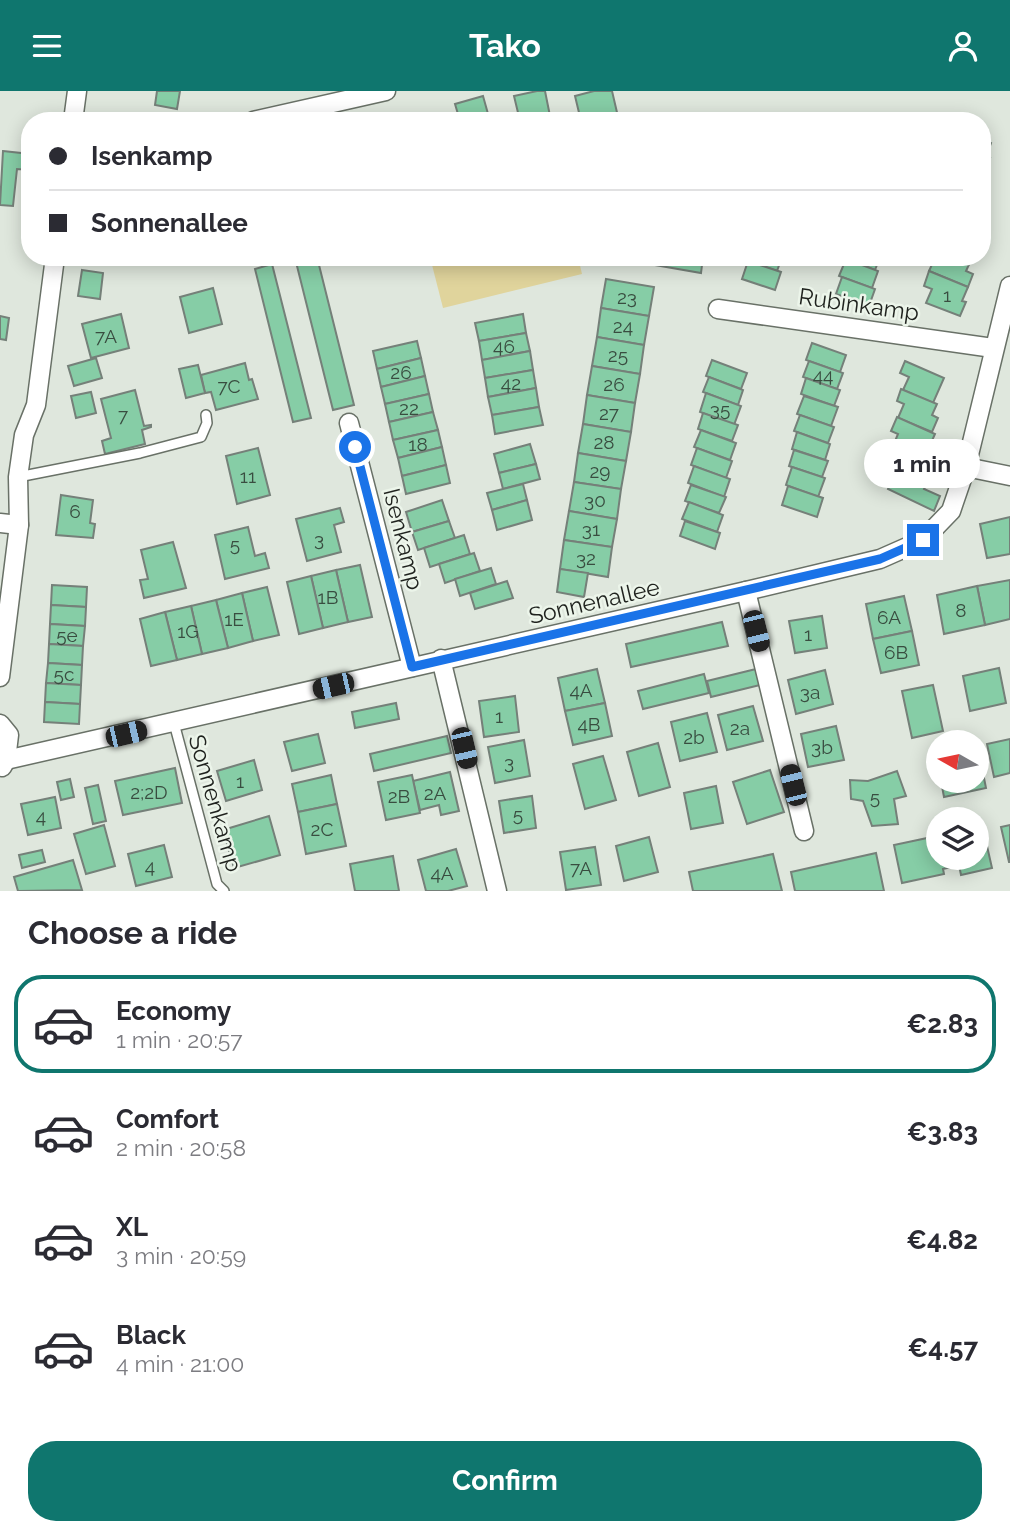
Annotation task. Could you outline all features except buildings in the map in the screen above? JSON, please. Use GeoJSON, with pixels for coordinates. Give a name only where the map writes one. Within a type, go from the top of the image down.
{"type":"FeatureCollection","features":[{"type":"Feature","properties":{"kind":"street"},"geometry":{"type":"LineString","coordinates":[[74,112],[77,91]]}},
{"type":"Feature","properties":{"kind":"street"},"geometry":{"type":"LineString","coordinates":[[293,112],[386,91]]}},
{"type":"Feature","properties":{"kind":"street"},"geometry":{"type":"LineString","coordinates":[[0,677],[19,525],[18,477],[24,435],[36,405],[54,266]]}},
{"type":"Feature","properties":{"kind":"street","name":"Sonnenallee"},"geometry":{"type":"LineString","coordinates":[[3,765],[441,659],[546,638],[880,559],[923,540],[951,511],[966,467],[1010,286]]}},
{"type":"Feature","properties":{"kind":"street","name":"Rubinkamp"},"geometry":{"type":"LineString","coordinates":[[718,309],[993,348]]}},
{"type":"Feature","properties":{"kind":"street","name":"Isenkamp"},"geometry":{"type":"LineString","coordinates":[[349,423],[412,667]]}},
{"type":"Feature","properties":{"kind":"street"},"geometry":{"type":"LineString","coordinates":[[966,467],[1010,476]]}},
{"type":"Feature","properties":{"kind":"street"},"geometry":{"type":"LineString","coordinates":[[0,523],[19,525]]}},
{"type":"Feature","properties":{"kind":"street"},"geometry":{"type":"LineString","coordinates":[[746,591],[804,831]]}},
{"type":"Feature","properties":{"kind":"street"},"geometry":{"type":"LineString","coordinates":[[441,659],[497,891]]}},
{"type":"Feature","properties":{"kind":"street"},"geometry":{"type":"LineString","coordinates":[[0,724],[9,736],[3,765]]}},
{"type":"Feature","properties":{"kind":"lane"},"geometry":{"type":"LineString","coordinates":[[18,477],[140,453],[201,437],[207,423],[206,415]]}},
{"type":"Feature","properties":{"kind":"lane","name":"Sonnenkamp"},"geometry":{"type":"LineString","coordinates":[[174,723],[217,884],[224,891]]}},
{"type":"Feature","properties":{"kind":"shaded area"},"geometry":{"type":"Polygon","coordinates":[[[432,266],[580,266],[582,274],[443,308],[432,266]]]}},
{"type":"Feature","properties":{"kind":"route"},"geometry":{"type":"LineString","coordinates":[[355,447],[412,667],[880,559],[923,540]]}}]}
